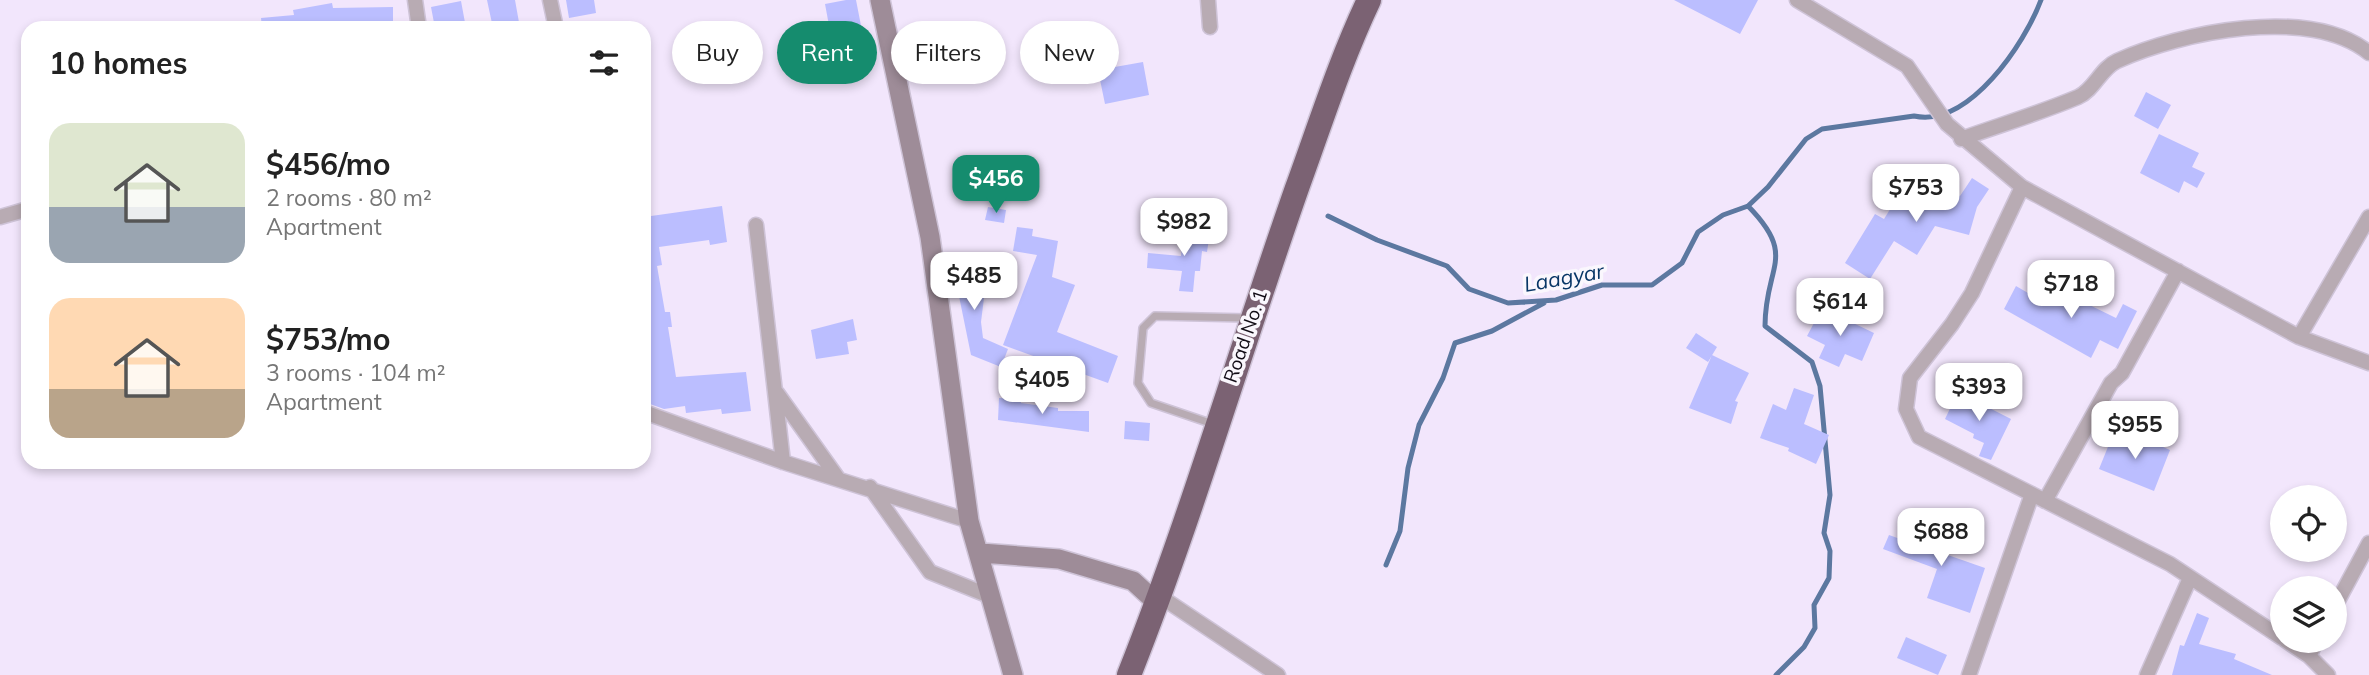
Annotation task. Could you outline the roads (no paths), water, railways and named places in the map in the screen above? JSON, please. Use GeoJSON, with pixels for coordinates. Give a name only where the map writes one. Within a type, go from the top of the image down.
{"type":"FeatureCollection","features":[{"type":"Feature","properties":{"kind":"highway","name":"Road No. 1"},"geometry":{"type":"LineString","coordinates":[[1129,675],[1158,599],[1251,318],[1348,46],[1369,0]]}},
{"type":"Feature","properties":{"kind":"main road"},"geometry":{"type":"LineString","coordinates":[[880,0],[930,237],[969,522],[981,553],[1013,675]]}},
{"type":"Feature","properties":{"kind":"main road"},"geometry":{"type":"LineString","coordinates":[[981,553],[1059,559],[1133,581],[1158,599]]}},
{"type":"Feature","properties":{"kind":"street"},"geometry":{"type":"LineString","coordinates":[[415,0],[418,21]]}},
{"type":"Feature","properties":{"kind":"street"},"geometry":{"type":"LineString","coordinates":[[550,0],[554,21]]}},
{"type":"Feature","properties":{"kind":"street"},"geometry":{"type":"LineString","coordinates":[[1208,0],[1210,27]]}},
{"type":"Feature","properties":{"kind":"street"},"geometry":{"type":"LineString","coordinates":[[1797,0],[1907,66],[1947,124],[1961,139],[2022,187],[2299,337],[2369,363]]}},
{"type":"Feature","properties":{"kind":"street"},"geometry":{"type":"LineString","coordinates":[[1961,139],[2082,96],[2114,62],[2214,31],[2290,27],[2353,40],[2369,53]]}},
{"type":"Feature","properties":{"kind":"street"},"geometry":{"type":"LineString","coordinates":[[2022,187],[1972,293],[1952,324],[1910,378],[1906,409],[1919,437],[2170,564],[2270,630]]}},
{"type":"Feature","properties":{"kind":"street"},"geometry":{"type":"LineString","coordinates":[[0,217],[21,211]]}},
{"type":"Feature","properties":{"kind":"street"},"geometry":{"type":"LineString","coordinates":[[2299,337],[2369,216]]}},
{"type":"Feature","properties":{"kind":"street"},"geometry":{"type":"LineString","coordinates":[[757,225],[783,462]]}},
{"type":"Feature","properties":{"kind":"street"},"geometry":{"type":"LineString","coordinates":[[1969,675],[2039,498],[2111,383],[2122,373],[2178,271]]}},
{"type":"Feature","properties":{"kind":"street"},"geometry":{"type":"LineString","coordinates":[[775,390],[837,477]]}},
{"type":"Feature","properties":{"kind":"street"},"geometry":{"type":"LineString","coordinates":[[651,415],[783,462],[870,487],[969,522]]}},
{"type":"Feature","properties":{"kind":"street"},"geometry":{"type":"LineString","coordinates":[[870,487],[930,572],[992,597]]}},
{"type":"Feature","properties":{"kind":"street"},"geometry":{"type":"LineString","coordinates":[[2347,584],[2369,543]]}},
{"type":"Feature","properties":{"kind":"street"},"geometry":{"type":"LineString","coordinates":[[2147,675],[2190,578]]}},
{"type":"Feature","properties":{"kind":"street"},"geometry":{"type":"LineString","coordinates":[[1158,599],[1278,675]]}},
{"type":"Feature","properties":{"kind":"street"},"geometry":{"type":"LineString","coordinates":[[2305,653],[2325,674]]}},
{"type":"Feature","properties":{"kind":"lane"},"geometry":{"type":"LineString","coordinates":[[1216,425],[1151,403],[1138,383],[1143,328],[1155,316],[1251,318]]}},
{"type":"Feature","properties":{"kind":"waterway","name":"Laagyar"},"geometry":{"type":"LineString","coordinates":[[1328,216],[1377,240],[1447,266],[1469,289],[1508,303],[1556,300],[1602,285],[1652,285],[1682,263],[1698,232],[1723,215],[1748,206],[1768,187],[1806,139],[1822,129],[1914,116],[1935,116],[1955,109],[1974,96],[2008,59],[2041,0]]}},
{"type":"Feature","properties":{"kind":"waterway"},"geometry":{"type":"LineString","coordinates":[[1748,206],[1763,223],[1772,238],[1775,250],[1765,326],[1812,362],[1820,386],[1830,495],[1824,533],[1830,551],[1829,578],[1814,605],[1815,628],[1804,647],[1776,675]]}},
{"type":"Feature","properties":{"kind":"waterway"},"geometry":{"type":"LineString","coordinates":[[1386,565],[1400,531],[1408,468],[1419,425],[1443,378],[1455,343],[1492,331],[1544,303]]}}]}
